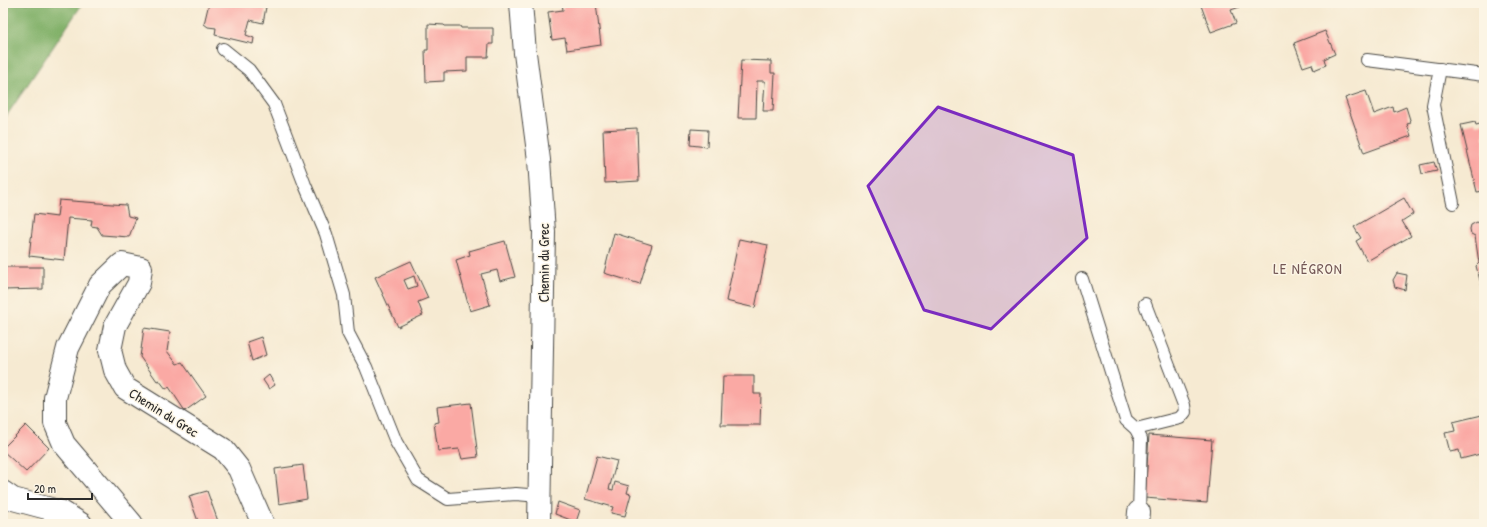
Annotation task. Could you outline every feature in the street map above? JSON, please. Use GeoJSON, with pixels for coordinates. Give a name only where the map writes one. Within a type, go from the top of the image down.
{"type":"FeatureCollection","features":[{"type":"Feature","properties":{"kind":"street","name":"Chemin du Grec"},"geometry":{"type":"LineString","coordinates":[[521,3],[525,53],[539,160],[544,232],[539,524]]}},
{"type":"Feature","properties":{"kind":"street","name":"Chemin du Grec"},"geometry":{"type":"LineString","coordinates":[[132,524],[64,444],[55,423],[56,398],[68,348],[100,285],[122,264],[141,268],[139,282],[116,326],[110,350],[115,370],[125,388],[223,449],[239,468],[263,524]]}},
{"type":"Feature","properties":{"kind":"street"},"geometry":{"type":"LineString","coordinates":[[3,492],[13,500],[62,512],[81,524]]}},
{"type":"Feature","properties":{"kind":"lane"},"geometry":{"type":"LineString","coordinates":[[223,49],[249,70],[274,104],[305,185],[326,234],[344,295],[348,333],[366,367],[396,442],[418,480],[448,499],[516,494],[539,496]]}},
{"type":"Feature","properties":{"kind":"lane"},"geometry":{"type":"LineString","coordinates":[[1367,60],[1484,75]]}},
{"type":"Feature","properties":{"kind":"lane"},"geometry":{"type":"LineString","coordinates":[[1440,69],[1433,105],[1453,203]]}},
{"type":"Feature","properties":{"kind":"lane"},"geometry":{"type":"LineString","coordinates":[[1082,280],[1126,420],[1136,428],[1141,439],[1138,518]]}},
{"type":"Feature","properties":{"kind":"lane"},"geometry":{"type":"LineString","coordinates":[[1136,428],[1180,418],[1185,412],[1184,405],[1145,304]]}},
{"type":"Feature","properties":{"kind":"highlighted area"},"geometry":{"type":"Polygon","coordinates":[[[938,107],[1073,155],[1087,238],[991,329],[924,310],[868,186],[938,107]]]}},
{"type":"Feature","properties":{"kind":"green space"},"geometry":{"type":"Polygon","coordinates":[[[3,3],[83,3],[3,121],[3,3]]]}},
{"type":"Feature","properties":{"kind":"building"},"geometry":{"type":"Polygon","coordinates":[[[209,3],[249,3],[266,7],[263,23],[250,20],[246,35],[254,38],[253,44],[215,35],[216,28],[208,27],[204,24],[209,3]]]}},
{"type":"Feature","properties":{"kind":"building"},"geometry":{"type":"Polygon","coordinates":[[[562,3],[596,3],[601,45],[567,50],[565,38],[552,40],[548,12],[563,10],[562,3]]]}},
{"type":"Feature","properties":{"kind":"building"},"geometry":{"type":"Polygon","coordinates":[[[1200,3],[1251,3],[1231,10],[1236,23],[1211,32],[1200,3]]]}},
{"type":"Feature","properties":{"kind":"building"},"geometry":{"type":"Polygon","coordinates":[[[428,24],[460,26],[461,28],[493,28],[493,44],[489,44],[488,57],[467,57],[467,71],[444,72],[444,81],[426,82],[425,50],[428,50],[428,24]]]}},
{"type":"Feature","properties":{"kind":"building"},"geometry":{"type":"Polygon","coordinates":[[[1325,31],[1335,54],[1324,59],[1326,65],[1314,70],[1312,64],[1303,67],[1294,43],[1325,31]]]}},
{"type":"Feature","properties":{"kind":"building"},"geometry":{"type":"Polygon","coordinates":[[[741,60],[771,61],[771,73],[775,73],[773,111],[763,111],[765,81],[757,81],[756,118],[738,118],[741,60]]]}},
{"type":"Feature","properties":{"kind":"building"},"geometry":{"type":"Polygon","coordinates":[[[1366,91],[1374,114],[1393,107],[1394,112],[1406,107],[1411,123],[1407,124],[1411,136],[1364,153],[1345,98],[1366,91]]]}},
{"type":"Feature","properties":{"kind":"building"},"geometry":{"type":"Polygon","coordinates":[[[1475,122],[1476,125],[1484,123],[1484,191],[1477,192],[1461,125],[1475,122]]]}},
{"type":"Feature","properties":{"kind":"building"},"geometry":{"type":"Polygon","coordinates":[[[637,128],[639,181],[605,183],[603,130],[637,128]]]}},
{"type":"Feature","properties":{"kind":"building"},"geometry":{"type":"Polygon","coordinates":[[[691,129],[708,130],[707,147],[690,145],[691,129]]]}},
{"type":"Feature","properties":{"kind":"building"},"geometry":{"type":"Polygon","coordinates":[[[1434,162],[1437,171],[1422,174],[1420,165],[1434,162]]]}},
{"type":"Feature","properties":{"kind":"building"},"geometry":{"type":"Polygon","coordinates":[[[1404,198],[1413,214],[1402,221],[1411,236],[1367,261],[1356,241],[1361,238],[1354,227],[1404,198]]]}},
{"type":"Feature","properties":{"kind":"building"},"geometry":{"type":"Polygon","coordinates":[[[59,200],[126,205],[128,216],[136,218],[129,237],[102,235],[97,227],[91,226],[92,220],[68,218],[64,260],[29,256],[34,214],[57,217],[59,200]]]}},
{"type":"Feature","properties":{"kind":"building"},"geometry":{"type":"Polygon","coordinates":[[[1477,222],[1481,224],[1484,231],[1484,294],[1476,266],[1479,263],[1475,236],[1471,234],[1470,229],[1471,225],[1477,222]]]}},
{"type":"Feature","properties":{"kind":"building"},"geometry":{"type":"Polygon","coordinates":[[[614,233],[652,245],[640,284],[604,273],[614,233]]]}},
{"type":"Feature","properties":{"kind":"building"},"geometry":{"type":"Polygon","coordinates":[[[739,239],[768,245],[755,308],[726,301],[739,239]]]}},
{"type":"Feature","properties":{"kind":"building"},"geometry":{"type":"Polygon","coordinates":[[[505,241],[515,277],[500,281],[497,270],[481,274],[490,305],[470,311],[456,260],[470,255],[469,251],[505,241]]]}},
{"type":"Feature","properties":{"kind":"building"},"geometry":{"type":"Polygon","coordinates":[[[411,261],[428,298],[418,302],[423,315],[398,327],[375,277],[411,261]],[[414,276],[404,280],[408,289],[417,286],[414,276]]]}},
{"type":"Feature","properties":{"kind":"building"},"geometry":{"type":"Polygon","coordinates":[[[3,267],[43,267],[43,289],[3,290],[3,267]]]}},
{"type":"Feature","properties":{"kind":"building"},"geometry":{"type":"Polygon","coordinates":[[[1397,273],[1407,275],[1405,290],[1395,287],[1393,280],[1397,273]]]}},
{"type":"Feature","properties":{"kind":"building"},"geometry":{"type":"Polygon","coordinates":[[[144,328],[170,332],[167,351],[177,364],[182,362],[206,396],[185,411],[169,387],[166,389],[159,380],[157,381],[140,357],[144,328]]]}},
{"type":"Feature","properties":{"kind":"building"},"geometry":{"type":"Polygon","coordinates":[[[261,337],[266,355],[252,361],[247,342],[261,337]]]}},
{"type":"Feature","properties":{"kind":"building"},"geometry":{"type":"Polygon","coordinates":[[[269,375],[275,385],[269,389],[263,380],[269,375]]]}},
{"type":"Feature","properties":{"kind":"building"},"geometry":{"type":"Polygon","coordinates":[[[723,376],[754,376],[754,394],[761,394],[760,425],[721,425],[723,376]]]}},
{"type":"Feature","properties":{"kind":"building"},"geometry":{"type":"Polygon","coordinates":[[[471,403],[478,457],[462,459],[459,449],[438,451],[434,423],[439,422],[437,407],[471,403]]]}},
{"type":"Feature","properties":{"kind":"building"},"geometry":{"type":"Polygon","coordinates":[[[1482,415],[1484,423],[1484,453],[1461,459],[1459,450],[1450,452],[1445,433],[1455,431],[1453,422],[1482,415]]]}},
{"type":"Feature","properties":{"kind":"building"},"geometry":{"type":"Polygon","coordinates":[[[26,425],[49,448],[26,472],[3,451],[3,448],[26,425]]]}},
{"type":"Feature","properties":{"kind":"building"},"geometry":{"type":"Polygon","coordinates":[[[1149,435],[1212,440],[1207,503],[1145,498],[1149,435]]]}},
{"type":"Feature","properties":{"kind":"building"},"geometry":{"type":"Polygon","coordinates":[[[597,456],[617,461],[609,489],[613,490],[615,482],[629,486],[627,493],[631,494],[625,516],[611,513],[613,507],[585,499],[597,456]]]}},
{"type":"Feature","properties":{"kind":"building"},"geometry":{"type":"Polygon","coordinates":[[[303,465],[307,499],[279,504],[275,469],[303,465]]]}},
{"type":"Feature","properties":{"kind":"building"},"geometry":{"type":"Polygon","coordinates":[[[207,491],[219,524],[199,524],[189,496],[207,491]]]}},
{"type":"Feature","properties":{"kind":"building"},"geometry":{"type":"Polygon","coordinates":[[[558,502],[580,510],[576,522],[555,514],[558,502]]]}},
{"type":"Feature","properties":{"kind":"district","name":"LE NÉGRON"},"geometry":{"type":"Point","coordinates":[1308,268]}}]}
